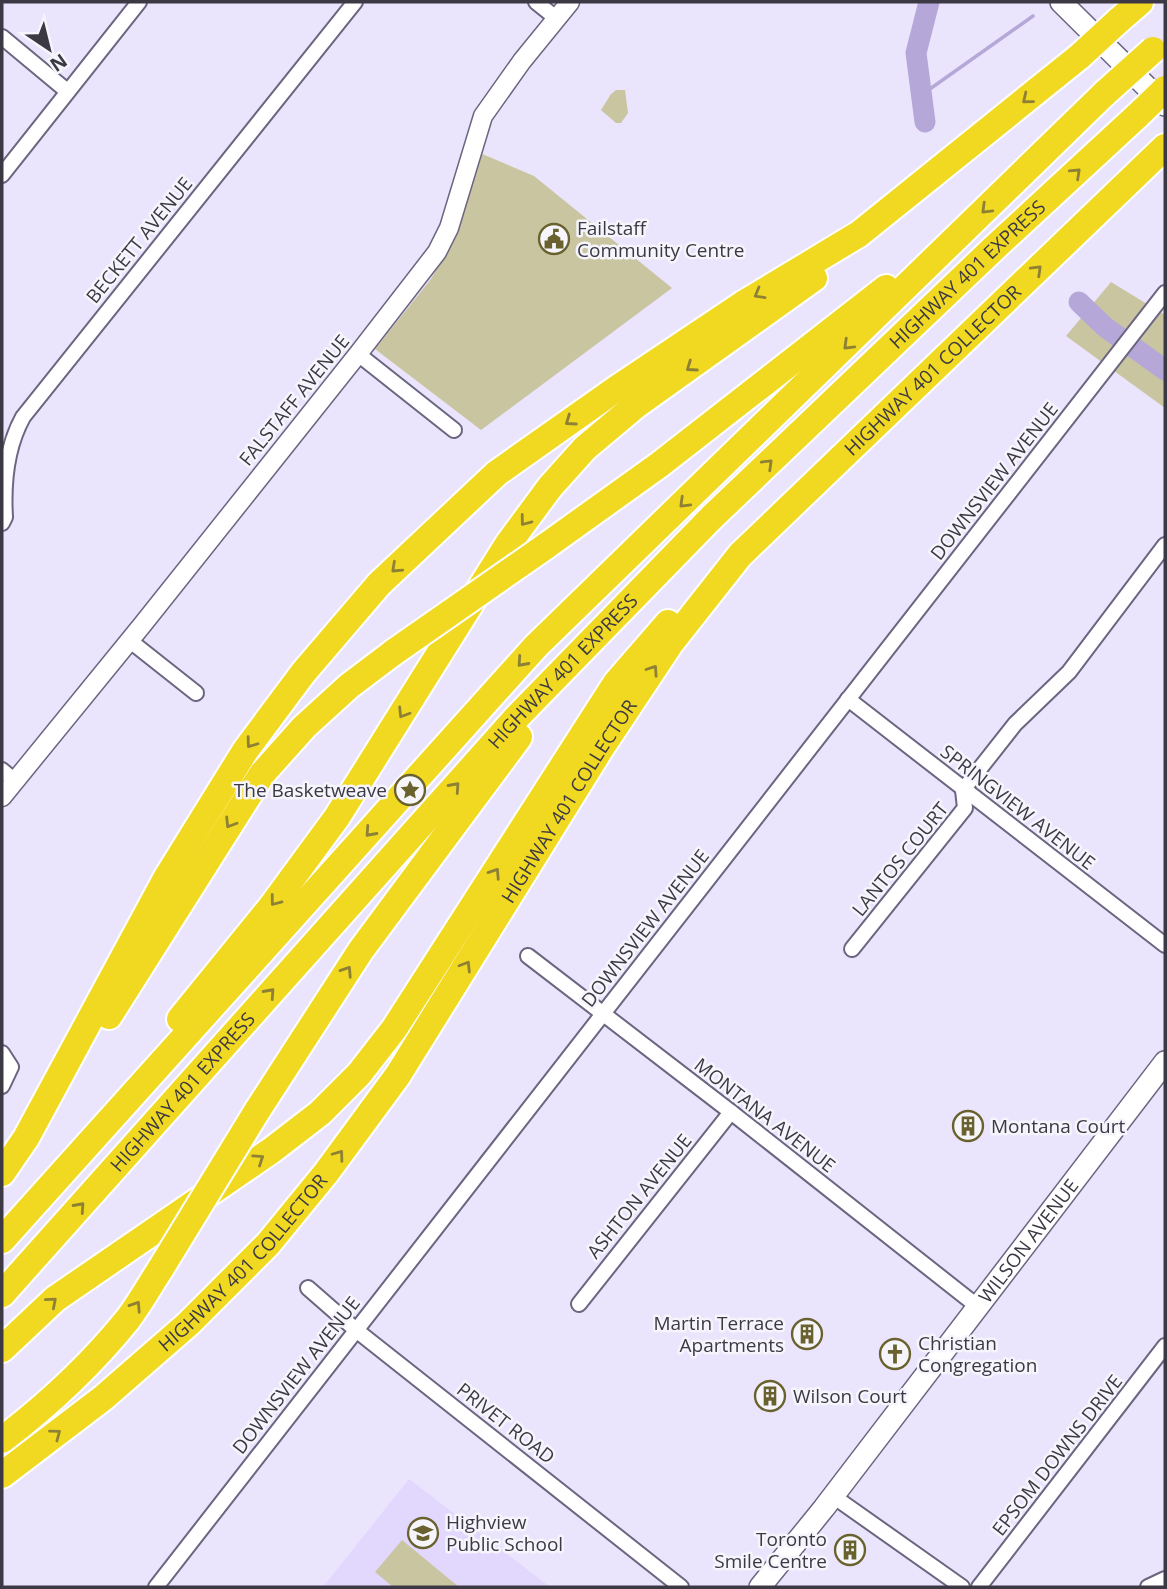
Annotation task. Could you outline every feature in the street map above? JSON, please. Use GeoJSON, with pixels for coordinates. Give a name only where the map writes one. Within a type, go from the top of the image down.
{"type":"FeatureCollection","features":[{"type":"Feature","properties":{"kind":"highway"},"geometry":{"type":"LineString","coordinates":[[136,1092],[175,1025],[271,907],[337,817],[508,544],[550,487],[585,448],[635,406],[806,286],[859,234],[1080,56],[1140,2]]}},
{"type":"Feature","properties":{"kind":"highway","name":"HIGHWAY 401 EXPRESS"},"geometry":{"type":"LineString","coordinates":[[2,1240],[536,646],[1105,93],[1159,44]]}},
{"type":"Feature","properties":{"kind":"highway","name":"HIGHWAY 401 EXPRESS"},"geometry":{"type":"LineString","coordinates":[[2,1294],[518,716],[711,518],[1165,89]]}},
{"type":"Feature","properties":{"kind":"highway","name":"HIGHWAY 401 COLLECTOR"},"geometry":{"type":"LineString","coordinates":[[2,1475],[103,1398],[188,1324],[268,1244],[318,1183],[397,1075],[601,748],[670,644],[740,555],[1165,147]]}},
{"type":"Feature","properties":{"kind":"highway"},"geometry":{"type":"LineString","coordinates":[[26,1138],[167,877],[246,751],[303,673],[379,584],[498,473],[616,389],[743,304],[859,234]]}},
{"type":"Feature","properties":{"kind":"highway"},"geometry":{"type":"LineString","coordinates":[[2,1173],[128,987],[262,774],[304,727],[349,686],[394,652],[659,465],[892,283],[948,245]]}},
{"type":"Feature","properties":{"kind":"highway"},"geometry":{"type":"LineString","coordinates":[[2,1349],[55,1299],[272,1150],[320,1113],[359,1074],[394,1029],[615,683],[708,576],[740,555]]}},
{"type":"Feature","properties":{"kind":"highway"},"geometry":{"type":"LineString","coordinates":[[2,1440],[45,1407],[90,1363],[129,1317],[361,950],[582,651]]}},
{"type":"Feature","properties":{"kind":"main road"},"geometry":{"type":"LineString","coordinates":[[1061,2],[1165,105]]}},
{"type":"Feature","properties":{"kind":"main road","name":"WILSON AVENUE"},"geometry":{"type":"LineString","coordinates":[[760,1587],[833,1496],[1165,1062]]}},
{"type":"Feature","properties":{"kind":"street"},"geometry":{"type":"LineString","coordinates":[[2,174],[139,2]]}},
{"type":"Feature","properties":{"kind":"street","name":"BECKETT AVENUE"},"geometry":{"type":"LineString","coordinates":[[2,523],[5,517],[8,460],[12,440],[23,417],[355,2]]}},
{"type":"Feature","properties":{"kind":"street"},"geometry":{"type":"LineString","coordinates":[[536,2],[556,18]]}},
{"type":"Feature","properties":{"kind":"street","name":"FALSTAFF AVENUE"},"geometry":{"type":"LineString","coordinates":[[2,797],[8,775],[129,640],[437,252],[449,228],[483,116],[570,2]]}},
{"type":"Feature","properties":{"kind":"street"},"geometry":{"type":"LineString","coordinates":[[2,37],[67,91]]}},
{"type":"Feature","properties":{"kind":"street","name":"DOWNSVIEW AVENUE"},"geometry":{"type":"LineString","coordinates":[[156,1587],[1165,293]]}},
{"type":"Feature","properties":{"kind":"street"},"geometry":{"type":"LineString","coordinates":[[358,354],[454,430]]}},
{"type":"Feature","properties":{"kind":"street"},"geometry":{"type":"LineString","coordinates":[[963,790],[1015,724],[1069,672],[1165,545]]}},
{"type":"Feature","properties":{"kind":"street"},"geometry":{"type":"LineString","coordinates":[[129,640],[196,693]]}},
{"type":"Feature","properties":{"kind":"street","name":"SPRINGVIEW AVENUE"},"geometry":{"type":"LineString","coordinates":[[848,699],[1165,945]]}},
{"type":"Feature","properties":{"kind":"street","name":"LANTOS COURT"},"geometry":{"type":"LineString","coordinates":[[852,949],[965,808],[963,790]]}},
{"type":"Feature","properties":{"kind":"street","name":"MONTANA AVENUE"},"geometry":{"type":"LineString","coordinates":[[528,956],[977,1306]]}},
{"type":"Feature","properties":{"kind":"street"},"geometry":{"type":"LineString","coordinates":[[2,1053],[11,1067],[2,1086]]}},
{"type":"Feature","properties":{"kind":"street","name":"ASHTON AVENUE"},"geometry":{"type":"LineString","coordinates":[[579,1304],[731,1112]]}},
{"type":"Feature","properties":{"kind":"street","name":"PRIVET ROAD"},"geometry":{"type":"LineString","coordinates":[[308,1287],[356,1330],[681,1587]]}},
{"type":"Feature","properties":{"kind":"street","name":"EPSOM DOWNS DRIVE"},"geometry":{"type":"LineString","coordinates":[[979,1587],[1165,1346]]}},
{"type":"Feature","properties":{"kind":"street"},"geometry":{"type":"LineString","coordinates":[[833,1496],[962,1587]]}},
{"type":"Feature","properties":{"kind":"street"},"geometry":{"type":"LineString","coordinates":[[1148,1587],[1165,1579]]}},
{"type":"Feature","properties":{"kind":"shaded area"},"geometry":{"type":"Polygon","coordinates":[[[616,90],[625,90],[628,113],[621,123],[616,123],[601,110],[616,90]]]}},
{"type":"Feature","properties":{"kind":"shaded area"},"geometry":{"type":"Polygon","coordinates":[[[480,153],[534,176],[672,288],[481,430],[375,349],[431,279],[457,233],[480,153]]]}},
{"type":"Feature","properties":{"kind":"shaded area"},"geometry":{"type":"Polygon","coordinates":[[[1111,282],[1165,315],[1165,408],[1066,336],[1111,282]]]}},
{"type":"Feature","properties":{"kind":"shaded area","name":"Highview Public School"},"geometry":{"type":"Polygon","coordinates":[[[409,1479],[550,1587],[323,1587],[409,1479]]]}},
{"type":"Feature","properties":{"kind":"shaded area"},"geometry":{"type":"Polygon","coordinates":[[[402,1540],[459,1587],[393,1587],[375,1572],[402,1540]]]}},
{"type":"Feature","properties":{"kind":"waterway"},"geometry":{"type":"LineString","coordinates":[[925,122],[916,53],[929,2]]}},
{"type":"Feature","properties":{"kind":"waterway"},"geometry":{"type":"LineString","coordinates":[[920,96],[1033,16]]}},
{"type":"Feature","properties":{"kind":"waterway"},"geometry":{"type":"LineString","coordinates":[[1079,302],[1105,327],[1165,370]]}},
{"type":"Feature","properties":{"kind":"place","name":"Failstaff Community Centre"},"geometry":{"type":"Point","coordinates":[554,239]}},
{"type":"Feature","properties":{"kind":"place","name":"The Basketweave"},"geometry":{"type":"Point","coordinates":[410,790]}},
{"type":"Feature","properties":{"kind":"place","name":"Montana Court"},"geometry":{"type":"Point","coordinates":[968,1126]}},
{"type":"Feature","properties":{"kind":"place","name":"Martin Terrace Apartments"},"geometry":{"type":"Point","coordinates":[807,1334]}},
{"type":"Feature","properties":{"kind":"place","name":"Christian Congregation"},"geometry":{"type":"Point","coordinates":[895,1354]}},
{"type":"Feature","properties":{"kind":"place","name":"Wilson Court"},"geometry":{"type":"Point","coordinates":[770,1396]}},
{"type":"Feature","properties":{"kind":"place","name":"Highview Public School"},"geometry":{"type":"Point","coordinates":[423,1533]}},
{"type":"Feature","properties":{"kind":"place","name":"Toronto Smile Centre"},"geometry":{"type":"Point","coordinates":[850,1550]}}]}
